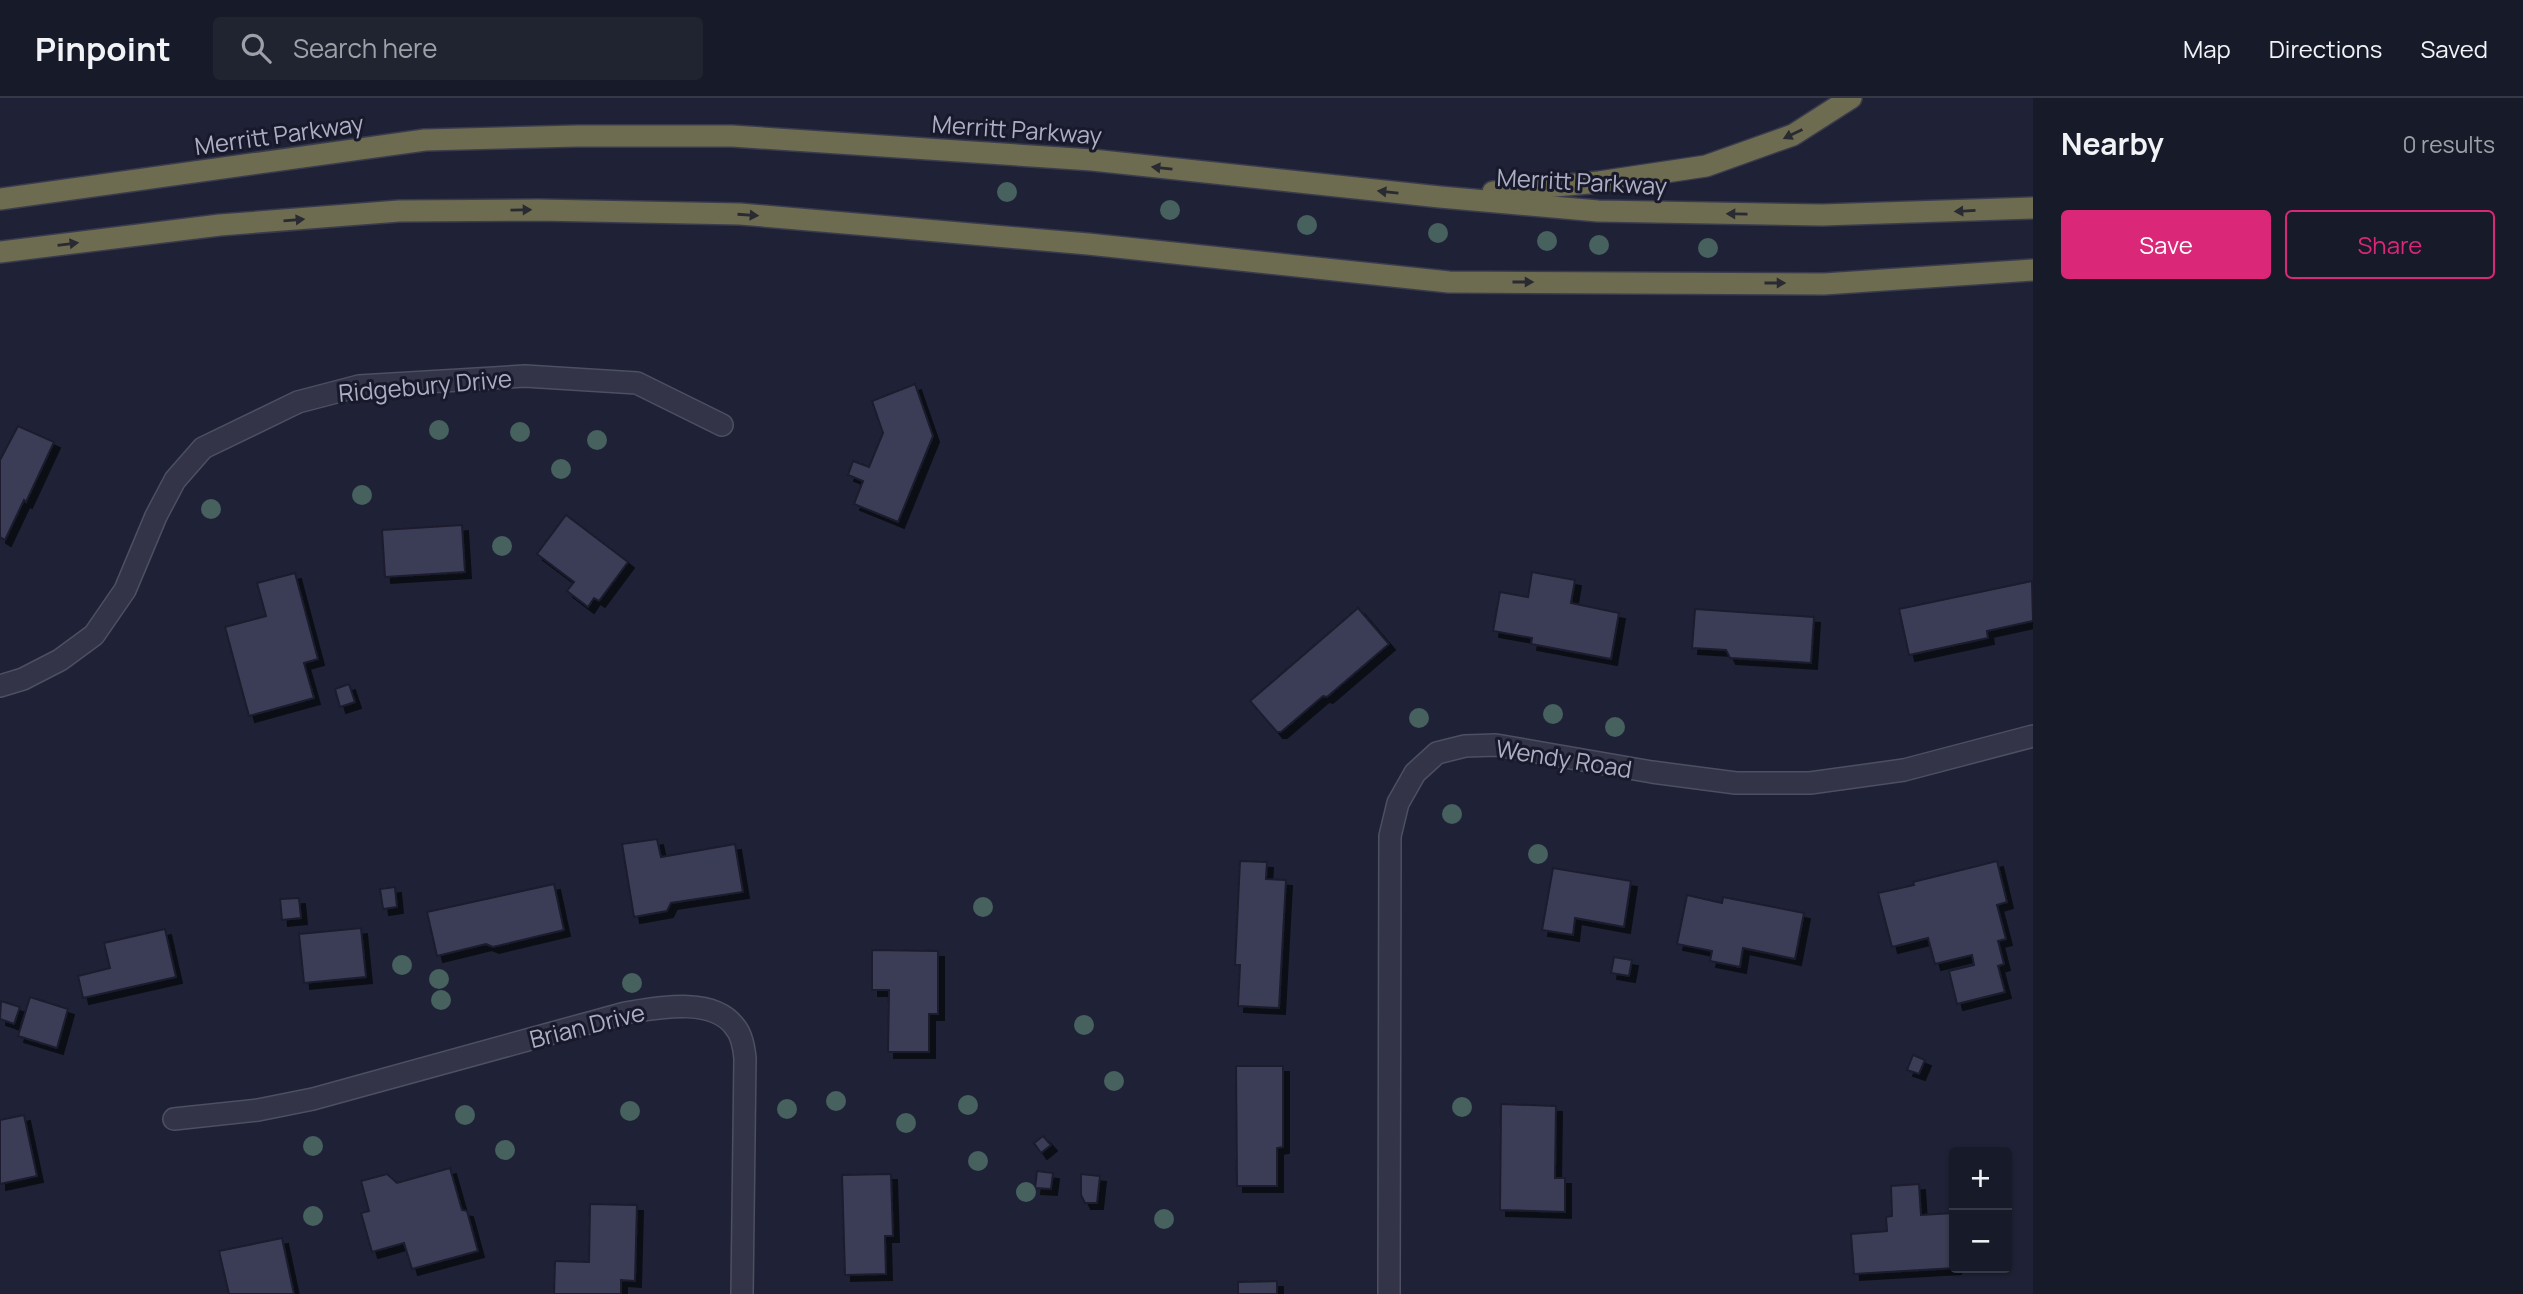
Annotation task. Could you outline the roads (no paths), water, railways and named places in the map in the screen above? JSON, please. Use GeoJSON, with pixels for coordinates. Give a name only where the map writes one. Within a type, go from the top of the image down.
{"type":"FeatureCollection","features":[{"type":"Feature","properties":{"kind":"highway"},"geometry":{"type":"LineString","coordinates":[[1440,197],[1599,182],[1706,166],[1793,135],[1851,98]]}},
{"type":"Feature","properties":{"kind":"highway","name":"Merritt Parkway"},"geometry":{"type":"LineString","coordinates":[[0,199],[425,140],[732,136],[1093,160],[1598,211],[1822,215],[2033,208]]}},
{"type":"Feature","properties":{"kind":"highway"},"geometry":{"type":"LineString","coordinates":[[0,252],[234,224],[399,211],[538,210],[754,215],[1088,244],[1449,282],[1824,284],[2033,270]]}},
{"type":"Feature","properties":{"kind":"street","name":"Ridgebury Drive"},"geometry":{"type":"LineString","coordinates":[[0,686],[60,660],[94,635],[125,590],[156,516],[175,480],[203,448],[298,402],[359,386],[525,376],[637,383],[722,425]]}},
{"type":"Feature","properties":{"kind":"street","name":"Wendy Road"},"geometry":{"type":"LineString","coordinates":[[1389,1294],[1390,836],[1398,803],[1415,773],[1437,753],[1465,746],[1496,744],[1652,772],[1724,781],[1810,783],[1903,770],[2033,736]]}},
{"type":"Feature","properties":{"kind":"street","name":"Brian Drive"},"geometry":{"type":"LineString","coordinates":[[174,1119],[258,1110],[313,1099],[625,1013],[665,1006],[690,1006],[720,1014],[735,1026],[746,1058],[742,1294]]}}]}
